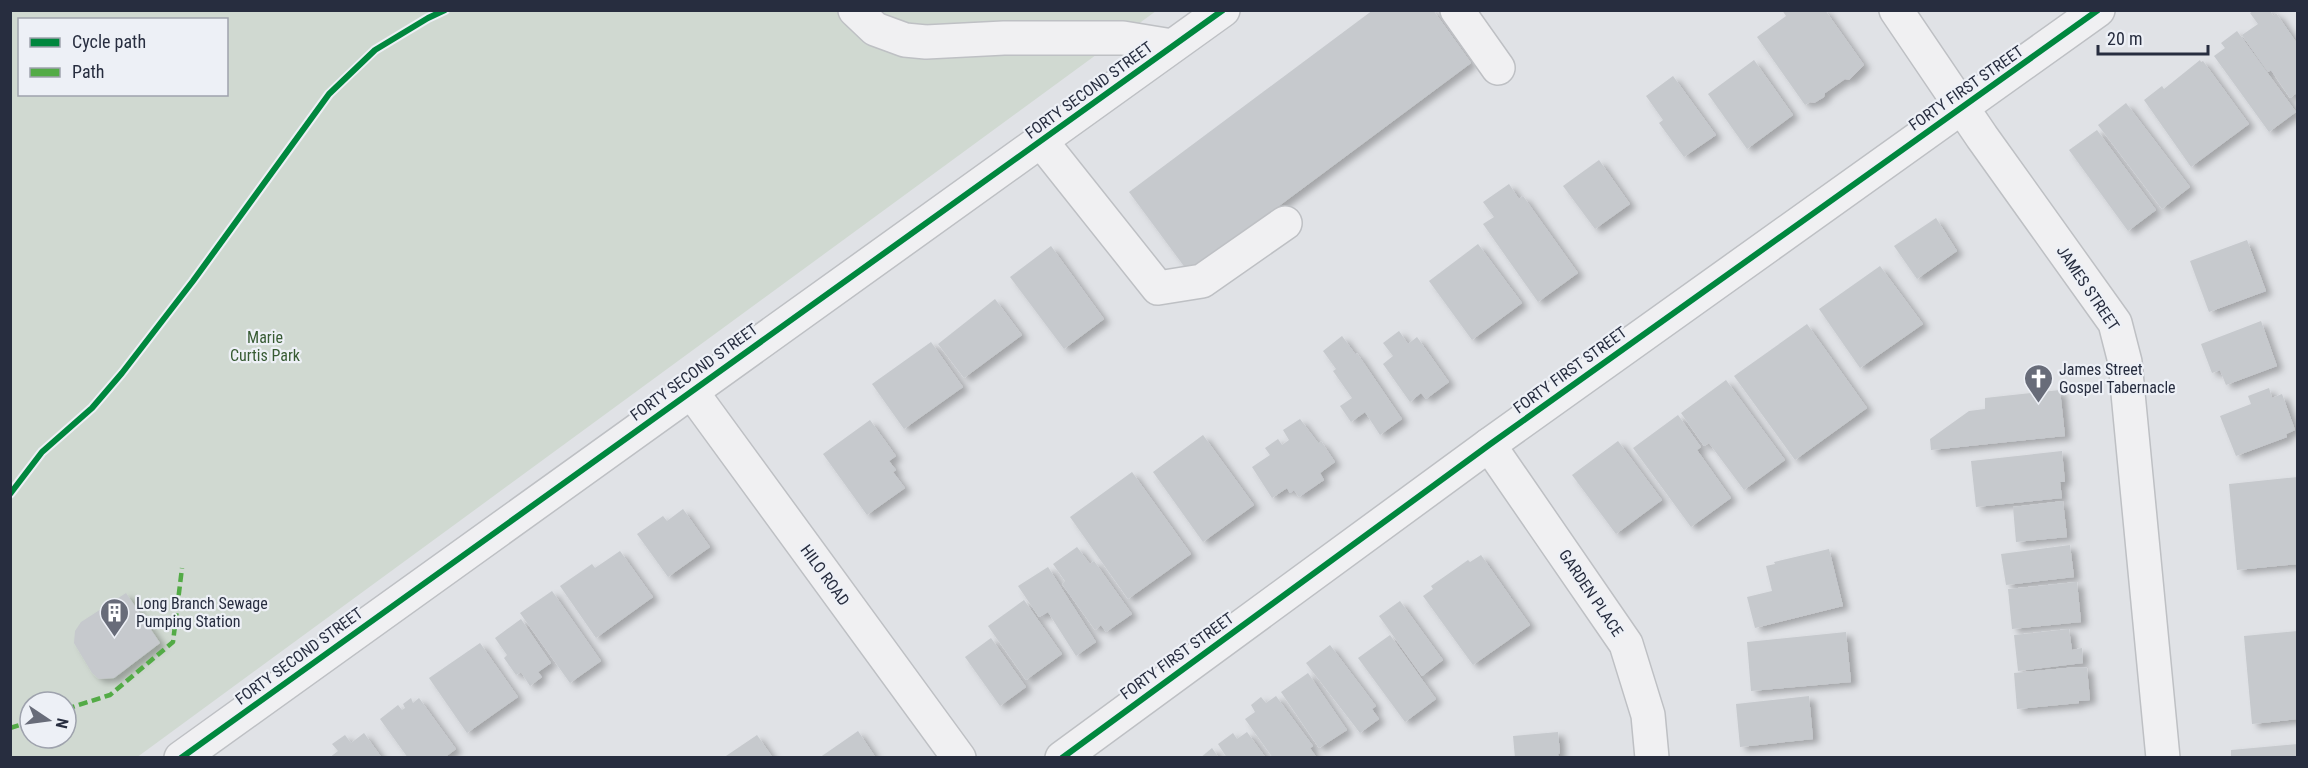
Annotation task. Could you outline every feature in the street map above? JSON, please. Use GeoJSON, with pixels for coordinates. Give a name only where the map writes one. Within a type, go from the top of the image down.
{"type":"FeatureCollection","features":[{"type":"Feature","properties":{"kind":"street"},"geometry":{"type":"LineString","coordinates":[[855,10],[875,29],[905,40],[926,42],[1004,38],[1124,38],[1172,46]]}},
{"type":"Feature","properties":{"kind":"street","name":"FORTY SECOND STREET"},"geometry":{"type":"LineString","coordinates":[[182,758],[1223,10]]}},
{"type":"Feature","properties":{"kind":"street"},"geometry":{"type":"LineString","coordinates":[[1457,10],[1498,68]]}},
{"type":"Feature","properties":{"kind":"street","name":"JAMES STREET"},"geometry":{"type":"LineString","coordinates":[[1896,10],[1961,107],[2115,323],[2119,333],[2125,362],[2163,758]]}},
{"type":"Feature","properties":{"kind":"street","name":"FORTY FIRST STREET"},"geometry":{"type":"LineString","coordinates":[[1062,758],[1489,445],[2098,10]]}},
{"type":"Feature","properties":{"kind":"street"},"geometry":{"type":"LineString","coordinates":[[1041,141],[1158,288],[1202,281],[1285,223]]}},
{"type":"Feature","properties":{"kind":"street","name":"HILO ROAD"},"geometry":{"type":"LineString","coordinates":[[691,391],[959,758]]}},
{"type":"Feature","properties":{"kind":"street","name":"GARDEN PLACE"},"geometry":{"type":"LineString","coordinates":[[1489,445],[1626,644],[1648,715],[1652,758]]}},
{"type":"Feature","properties":{"kind":"green space","name":"Marie Curtis Park"},"geometry":{"type":"Polygon","coordinates":[[[10,11],[1156,11],[136,758],[11,757],[10,11]]]}},
{"type":"Feature","properties":{"kind":"building"},"geometry":{"type":"Polygon","coordinates":[[[1373,10],[1433,10],[1471,63],[1189,273],[1129,192],[1373,10]]]}},
{"type":"Feature","properties":{"kind":"building"},"geometry":{"type":"Polygon","coordinates":[[[1782,10],[1825,10],[1864,65],[1849,80],[1845,79],[1825,93],[1824,97],[1805,105],[1757,37],[1786,16],[1782,10]]]}},
{"type":"Feature","properties":{"kind":"building"},"geometry":{"type":"Polygon","coordinates":[[[2255,10],[2270,10],[2273,16],[2276,13],[2298,45],[2298,92],[2290,98],[2271,70],[2268,72],[2242,35],[2258,24],[2250,13],[2255,10]]]}},
{"type":"Feature","properties":{"kind":"building"},"geometry":{"type":"Polygon","coordinates":[[[2237,31],[2296,112],[2269,132],[2214,56],[2225,48],[2221,43],[2237,31]]]}},
{"type":"Feature","properties":{"kind":"building"},"geometry":{"type":"Polygon","coordinates":[[[1754,60],[1793,115],[1747,149],[1708,94],[1754,60]]]}},
{"type":"Feature","properties":{"kind":"building"},"geometry":{"type":"Polygon","coordinates":[[[2200,60],[2249,124],[2191,167],[2144,100],[2162,86],[2164,89],[2200,60]]]}},
{"type":"Feature","properties":{"kind":"building"},"geometry":{"type":"Polygon","coordinates":[[[1673,76],[1716,135],[1684,157],[1659,123],[1663,120],[1646,96],[1673,76]]]}},
{"type":"Feature","properties":{"kind":"building"},"geometry":{"type":"Polygon","coordinates":[[[2126,103],[2190,187],[2162,209],[2098,125],[2126,103]]]}},
{"type":"Feature","properties":{"kind":"building"},"geometry":{"type":"Polygon","coordinates":[[[2097,130],[2156,210],[2128,231],[2069,150],[2097,130]]]}},
{"type":"Feature","properties":{"kind":"building"},"geometry":{"type":"Polygon","coordinates":[[[1599,160],[1630,204],[1595,229],[1563,186],[1599,160]]]}},
{"type":"Feature","properties":{"kind":"building"},"geometry":{"type":"Polygon","coordinates":[[[1509,184],[1519,199],[1523,196],[1578,273],[1538,302],[1483,224],[1494,217],[1483,202],[1509,184]]]}},
{"type":"Feature","properties":{"kind":"building"},"geometry":{"type":"Polygon","coordinates":[[[1936,218],[1957,251],[1917,279],[1894,246],[1936,218]]]}},
{"type":"Feature","properties":{"kind":"building"},"geometry":{"type":"Polygon","coordinates":[[[2247,240],[2266,291],[2209,312],[2190,261],[2247,240]]]}},
{"type":"Feature","properties":{"kind":"building"},"geometry":{"type":"Polygon","coordinates":[[[1478,244],[1522,303],[1472,340],[1429,281],[1478,244]]]}},
{"type":"Feature","properties":{"kind":"building"},"geometry":{"type":"Polygon","coordinates":[[[1051,246],[1104,319],[1064,349],[1010,277],[1051,246]]]}},
{"type":"Feature","properties":{"kind":"building"},"geometry":{"type":"Polygon","coordinates":[[[1880,266],[1923,324],[1860,368],[1819,309],[1880,266]]]}},
{"type":"Feature","properties":{"kind":"building"},"geometry":{"type":"Polygon","coordinates":[[[995,299],[1022,335],[964,378],[938,344],[995,299]]]}},
{"type":"Feature","properties":{"kind":"building"},"geometry":{"type":"Polygon","coordinates":[[[2261,321],[2277,366],[2226,385],[2220,370],[2212,373],[2201,344],[2261,321]]]}},
{"type":"Feature","properties":{"kind":"building"},"geometry":{"type":"Polygon","coordinates":[[[1807,324],[1867,408],[1795,460],[1734,376],[1807,324]]]}},
{"type":"Feature","properties":{"kind":"building"},"geometry":{"type":"Polygon","coordinates":[[[1399,331],[1408,344],[1417,337],[1449,382],[1426,399],[1421,393],[1410,402],[1383,364],[1393,356],[1383,343],[1399,331]]]}},
{"type":"Feature","properties":{"kind":"building"},"geometry":{"type":"Polygon","coordinates":[[[1342,336],[1356,355],[1357,353],[1402,419],[1380,435],[1365,412],[1351,422],[1340,406],[1352,398],[1333,371],[1336,369],[1323,351],[1342,336]]]}},
{"type":"Feature","properties":{"kind":"building"},"geometry":{"type":"Polygon","coordinates":[[[931,342],[963,387],[904,429],[872,384],[931,342]]]}},
{"type":"Feature","properties":{"kind":"building"},"geometry":{"type":"Polygon","coordinates":[[[1726,380],[1785,460],[1744,490],[1709,443],[1704,446],[1681,413],[1726,380]]]}},
{"type":"Feature","properties":{"kind":"building"},"geometry":{"type":"Polygon","coordinates":[[[2269,388],[2272,398],[2282,394],[2295,430],[2286,434],[2287,437],[2236,456],[2220,416],[2251,404],[2248,396],[2269,388]]]}},
{"type":"Feature","properties":{"kind":"building"},"geometry":{"type":"Polygon","coordinates":[[[2060,390],[2065,436],[1931,450],[1930,439],[1969,411],[1985,409],[1985,398],[2060,390]]]}},
{"type":"Feature","properties":{"kind":"building"},"geometry":{"type":"Polygon","coordinates":[[[1678,415],[1701,447],[1697,450],[1731,498],[1691,527],[1633,448],[1678,415]]]}},
{"type":"Feature","properties":{"kind":"building"},"geometry":{"type":"Polygon","coordinates":[[[1300,419],[1319,444],[1321,441],[1335,462],[1320,473],[1324,480],[1299,497],[1294,490],[1290,493],[1287,488],[1272,498],[1252,467],[1270,455],[1265,448],[1278,439],[1282,445],[1289,440],[1283,430],[1300,419]]]}},
{"type":"Feature","properties":{"kind":"building"},"geometry":{"type":"Polygon","coordinates":[[[870,420],[896,456],[889,461],[896,470],[893,472],[905,488],[867,515],[823,454],[870,420]]]}},
{"type":"Feature","properties":{"kind":"building"},"geometry":{"type":"Polygon","coordinates":[[[1203,435],[1254,505],[1203,542],[1153,472],[1203,435]]]}},
{"type":"Feature","properties":{"kind":"building"},"geometry":{"type":"Polygon","coordinates":[[[1618,441],[1662,500],[1616,534],[1572,475],[1618,441]]]}},
{"type":"Feature","properties":{"kind":"building"},"geometry":{"type":"Polygon","coordinates":[[[2062,451],[2065,482],[2060,482],[2062,498],[1976,507],[1971,461],[2062,451]]]}},
{"type":"Feature","properties":{"kind":"building"},"geometry":{"type":"Polygon","coordinates":[[[1132,472],[1191,554],[1128,599],[1070,517],[1132,472]]]}},
{"type":"Feature","properties":{"kind":"building"},"geometry":{"type":"Polygon","coordinates":[[[2298,477],[2298,564],[2237,570],[2229,484],[2298,477]]]}},
{"type":"Feature","properties":{"kind":"building"},"geometry":{"type":"Polygon","coordinates":[[[2063,501],[2067,537],[2016,542],[2013,507],[2063,501]]]}},
{"type":"Feature","properties":{"kind":"building"},"geometry":{"type":"Polygon","coordinates":[[[683,509],[710,547],[668,577],[637,534],[663,516],[667,521],[683,509]]]}},
{"type":"Feature","properties":{"kind":"building"},"geometry":{"type":"Polygon","coordinates":[[[2070,545],[2074,577],[2006,585],[2001,554],[2070,545]]]}},
{"type":"Feature","properties":{"kind":"building"},"geometry":{"type":"Polygon","coordinates":[[[1077,547],[1090,564],[1094,561],[1132,614],[1106,632],[1101,625],[1095,630],[1062,584],[1065,581],[1053,564],[1077,547]]]}},
{"type":"Feature","properties":{"kind":"building"},"geometry":{"type":"Polygon","coordinates":[[[1829,549],[1843,606],[1755,628],[1747,597],[1772,591],[1766,566],[1829,549]]]}},
{"type":"Feature","properties":{"kind":"building"},"geometry":{"type":"Polygon","coordinates":[[[620,551],[653,597],[596,638],[560,586],[592,564],[595,568],[620,551]]]}},
{"type":"Feature","properties":{"kind":"building"},"geometry":{"type":"Polygon","coordinates":[[[1481,555],[1530,625],[1473,665],[1423,596],[1433,589],[1431,586],[1468,560],[1470,562],[1481,555]]]}},
{"type":"Feature","properties":{"kind":"building"},"geometry":{"type":"Polygon","coordinates":[[[1048,567],[1096,642],[1076,656],[1048,612],[1039,617],[1018,586],[1048,567]]]}},
{"type":"Feature","properties":{"kind":"building"},"geometry":{"type":"Polygon","coordinates":[[[2077,582],[2081,622],[2012,629],[2008,589],[2077,582]]]}},
{"type":"Feature","properties":{"kind":"building"},"geometry":{"type":"Polygon","coordinates":[[[552,591],[601,661],[570,683],[520,613],[552,591]]]}},
{"type":"Feature","properties":{"kind":"building","name":"Long Branch Sewage Pumping Station"},"geometry":{"type":"Polygon","coordinates":[[[126,593],[160,643],[114,678],[99,679],[92,673],[74,643],[75,631],[81,622],[126,593]]]}},
{"type":"Feature","properties":{"kind":"building"},"geometry":{"type":"Polygon","coordinates":[[[1024,600],[1062,654],[1026,680],[988,626],[1024,600]]]}},
{"type":"Feature","properties":{"kind":"building"},"geometry":{"type":"Polygon","coordinates":[[[1400,601],[1443,660],[1422,676],[1379,616],[1400,601]]]}},
{"type":"Feature","properties":{"kind":"building"},"geometry":{"type":"Polygon","coordinates":[[[521,619],[551,663],[538,672],[542,677],[530,686],[521,672],[516,675],[504,658],[507,655],[495,638],[521,619]]]}},
{"type":"Feature","properties":{"kind":"building"},"geometry":{"type":"Polygon","coordinates":[[[2069,629],[2072,650],[2082,648],[2083,663],[2018,671],[2014,635],[2069,629]]]}},
{"type":"Feature","properties":{"kind":"building"},"geometry":{"type":"Polygon","coordinates":[[[2298,631],[2298,719],[2252,724],[2244,636],[2298,631]]]}},
{"type":"Feature","properties":{"kind":"building"},"geometry":{"type":"Polygon","coordinates":[[[1846,632],[1851,682],[1751,691],[1747,642],[1846,632]]]}},
{"type":"Feature","properties":{"kind":"building"},"geometry":{"type":"Polygon","coordinates":[[[1390,635],[1436,699],[1405,722],[1358,658],[1390,635]]]}},
{"type":"Feature","properties":{"kind":"building"},"geometry":{"type":"Polygon","coordinates":[[[991,638],[1026,687],[1000,706],[965,657],[991,638]]]}},
{"type":"Feature","properties":{"kind":"building"},"geometry":{"type":"Polygon","coordinates":[[[480,643],[518,697],[467,733],[429,678],[480,643]]]}},
{"type":"Feature","properties":{"kind":"building"},"geometry":{"type":"Polygon","coordinates":[[[1330,645],[1376,706],[1372,709],[1379,719],[1360,733],[1306,663],[1330,645]]]}},
{"type":"Feature","properties":{"kind":"building"},"geometry":{"type":"Polygon","coordinates":[[[2087,668],[2090,700],[2017,709],[2014,673],[2087,668]]]}},
{"type":"Feature","properties":{"kind":"building"},"geometry":{"type":"Polygon","coordinates":[[[1308,673],[1347,730],[1319,748],[1281,692],[1308,673]]]}},
{"type":"Feature","properties":{"kind":"building"},"geometry":{"type":"Polygon","coordinates":[[[1276,696],[1313,746],[1310,748],[1317,758],[1273,758],[1245,719],[1255,712],[1251,705],[1261,697],[1266,703],[1276,696]]]}},
{"type":"Feature","properties":{"kind":"building"},"geometry":{"type":"Polygon","coordinates":[[[1809,696],[1813,739],[1740,747],[1736,704],[1809,696]]]}},
{"type":"Feature","properties":{"kind":"building"},"geometry":{"type":"Polygon","coordinates":[[[411,698],[413,703],[419,698],[456,749],[444,758],[408,758],[380,719],[398,705],[402,710],[405,708],[403,704],[411,698]]]}},
{"type":"Feature","properties":{"kind":"building"},"geometry":{"type":"Polygon","coordinates":[[[858,731],[876,758],[819,758],[858,731]]]}},
{"type":"Feature","properties":{"kind":"building"},"geometry":{"type":"Polygon","coordinates":[[[1247,732],[1266,758],[1227,758],[1218,744],[1233,733],[1237,739],[1247,732]]]}},
{"type":"Feature","properties":{"kind":"building"},"geometry":{"type":"Polygon","coordinates":[[[1558,732],[1559,758],[1515,758],[1513,736],[1558,732]]]}},
{"type":"Feature","properties":{"kind":"building"},"geometry":{"type":"Polygon","coordinates":[[[364,733],[382,758],[329,758],[338,751],[332,744],[345,735],[351,743],[364,733]]]}},
{"type":"Feature","properties":{"kind":"building"},"geometry":{"type":"Polygon","coordinates":[[[757,735],[773,758],[723,758],[757,735]]]}},
{"type":"Feature","properties":{"kind":"building"},"geometry":{"type":"Polygon","coordinates":[[[2298,744],[2298,758],[2231,758],[2231,750],[2298,744]]]}},
{"type":"Feature","properties":{"kind":"building"},"geometry":{"type":"Polygon","coordinates":[[[1212,748],[1219,758],[1200,758],[1212,748]]]}},
{"type":"Feature","properties":{"kind":"marked path"},"geometry":{"type":"LineString","coordinates":[[78,705],[110,695],[173,642],[182,568]]}},
{"type":"Feature","properties":{"kind":"marked path"},"geometry":{"type":"LineString","coordinates":[[10,728],[18,726]]}},
{"type":"Feature","properties":{"kind":"cycle path"},"geometry":{"type":"LineString","coordinates":[[10,494],[42,452],[92,408],[122,373],[193,281],[329,94],[375,50],[445,10]]}},
{"type":"Feature","properties":{"kind":"cycle path"},"geometry":{"type":"LineString","coordinates":[[181,758],[1223,10]]}},
{"type":"Feature","properties":{"kind":"cycle path"},"geometry":{"type":"LineString","coordinates":[[1062,758],[1489,445],[2098,10]]}},
{"type":"Feature","properties":{"kind":"place","name":"James Street Gospel Tabernacle"},"geometry":{"type":"Point","coordinates":[2038,404]}},
{"type":"Feature","properties":{"kind":"place","name":"Long Branch Sewage Pumping Station"},"geometry":{"type":"Point","coordinates":[115,638]}}]}
